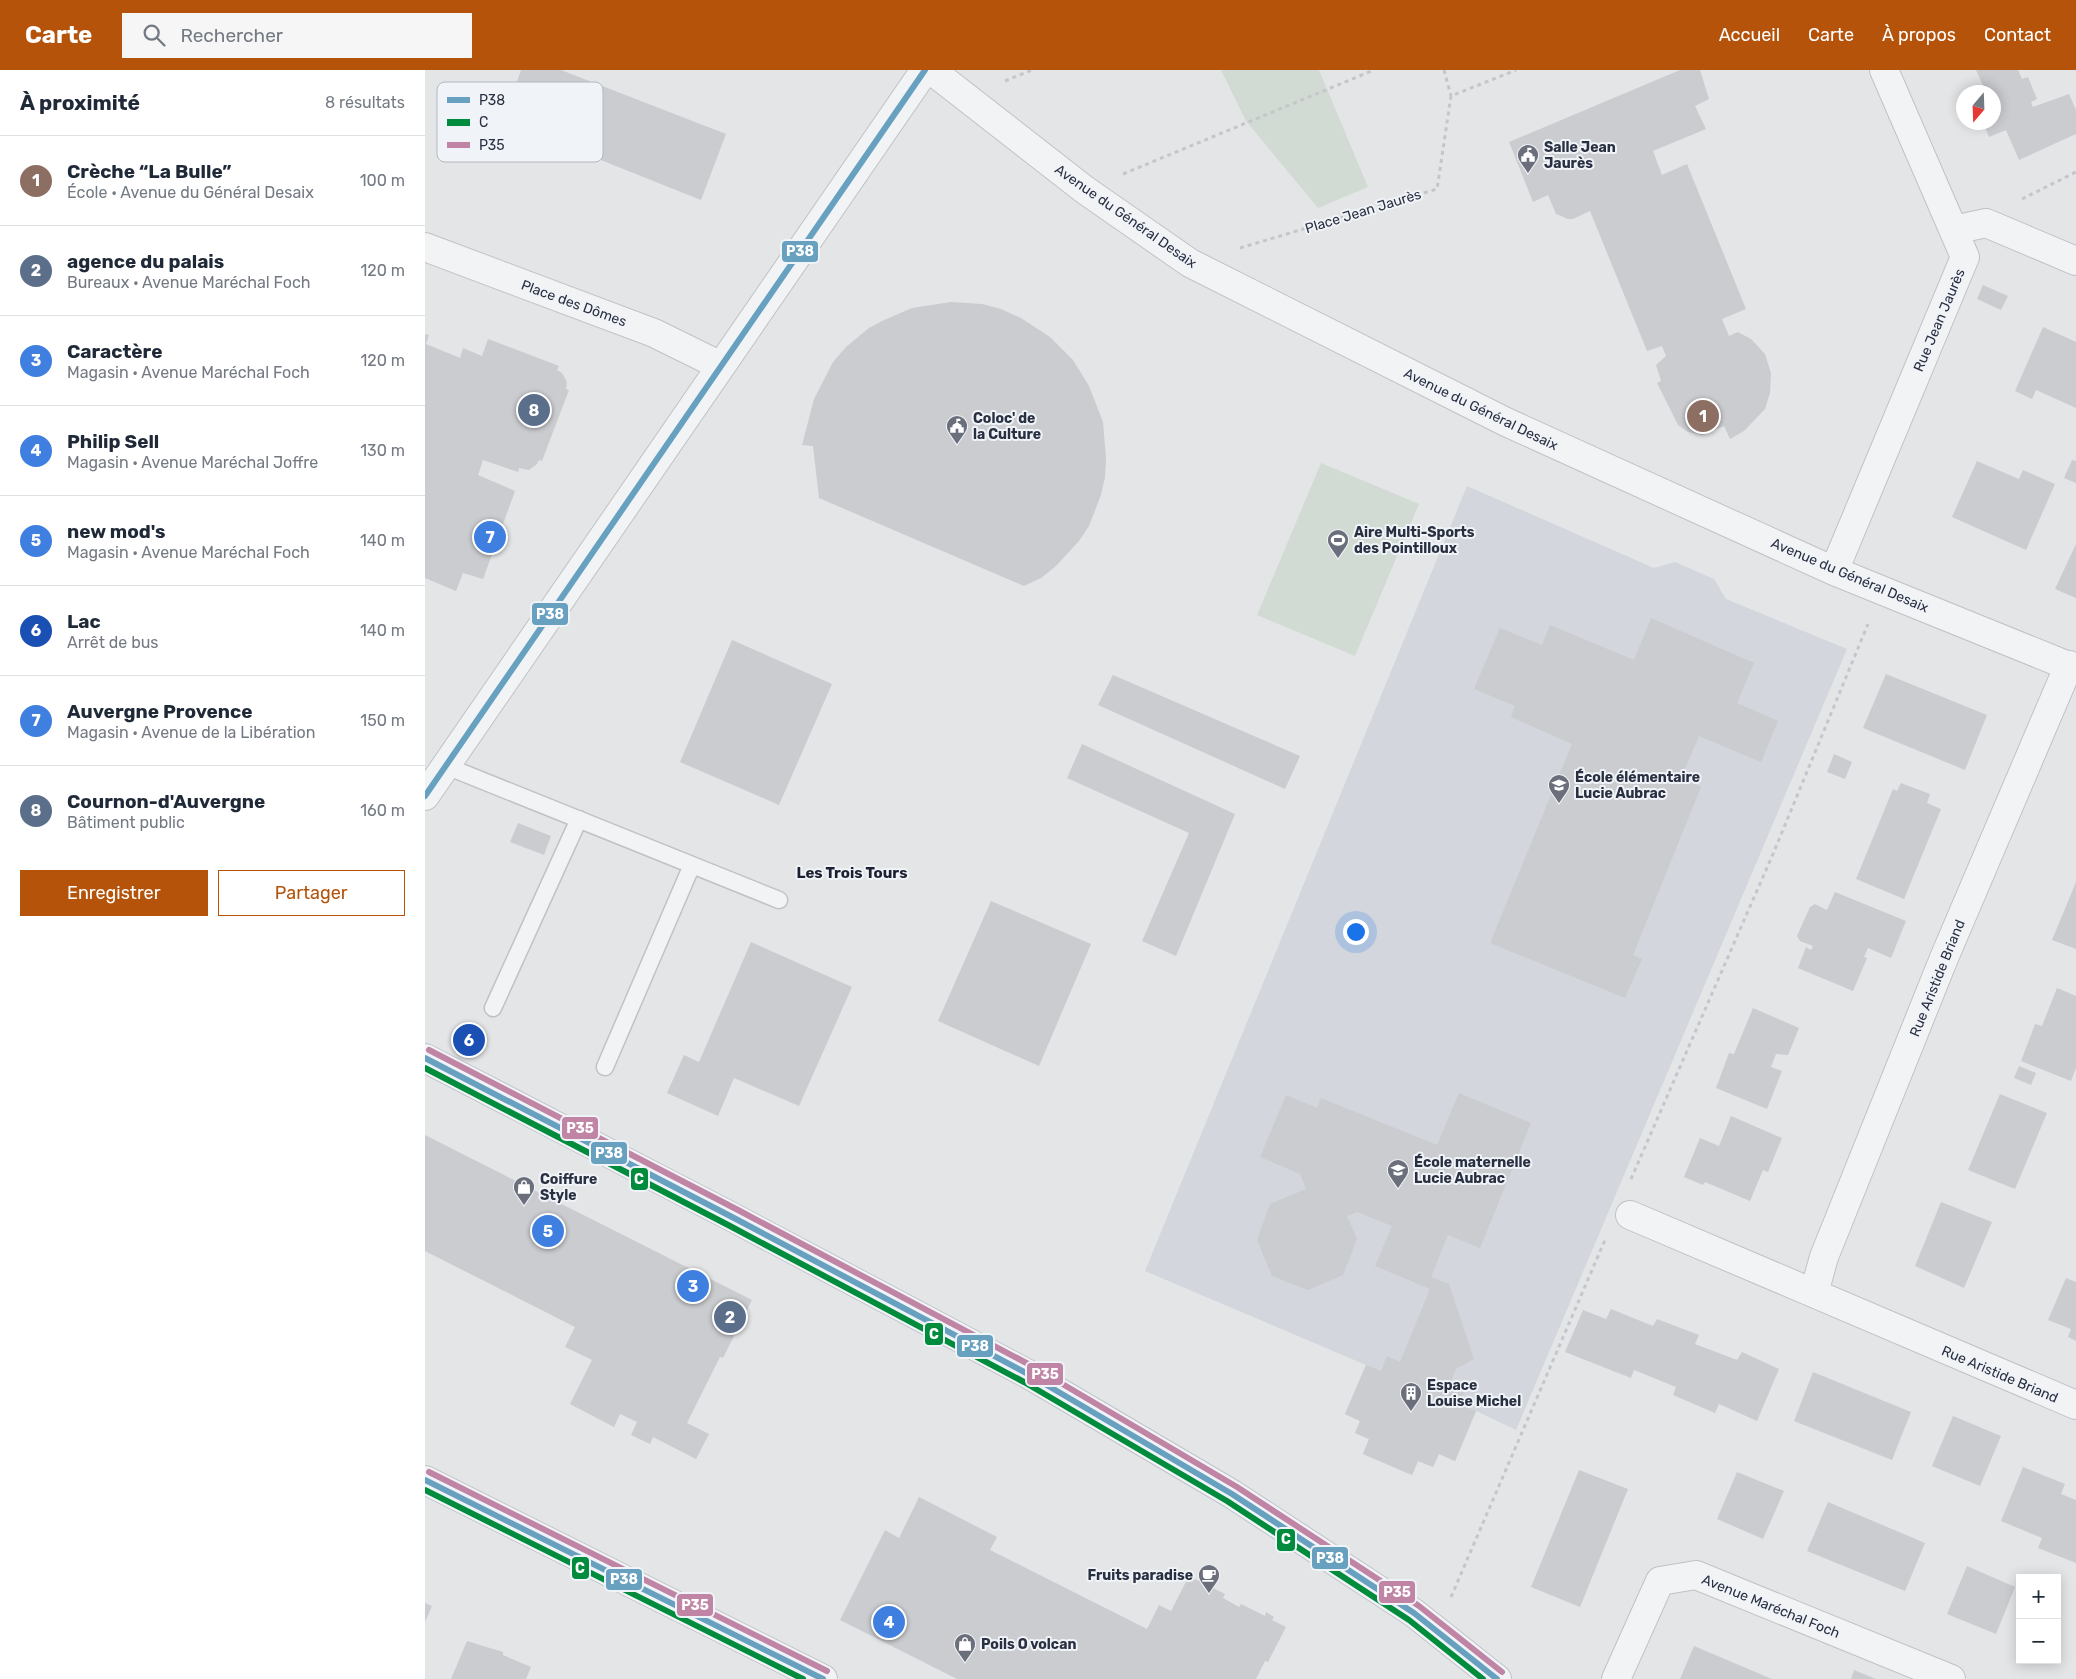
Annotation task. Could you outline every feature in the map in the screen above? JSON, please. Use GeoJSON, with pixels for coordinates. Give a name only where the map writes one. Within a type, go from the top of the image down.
{"type":"FeatureCollection","features":[{"type":"Feature","properties":{"kind":"street"},"geometry":{"type":"LineString","coordinates":[[425,796],[435,762],[721,366],[925,70]]}},
{"type":"Feature","properties":{"kind":"street","name":"Avenue du Général Desaix"},"geometry":{"type":"LineString","coordinates":[[931,70],[1085,190],[1190,263],[1506,422],[1834,571],[1883,589],[2072,667]]}},
{"type":"Feature","properties":{"kind":"street","name":"Rue Jean Jaurès"},"geometry":{"type":"LineString","coordinates":[[1834,571],[1965,257],[1884,70]]}},
{"type":"Feature","properties":{"kind":"street"},"geometry":{"type":"LineString","coordinates":[[1954,230],[1986,223],[2076,261]]}},
{"type":"Feature","properties":{"kind":"street","name":"Place des Dômes"},"geometry":{"type":"LineString","coordinates":[[425,247],[654,333],[721,366]]}},
{"type":"Feature","properties":{"kind":"street","name":"Rue Aristide Briand"},"geometry":{"type":"LineString","coordinates":[[1814,1293],[1824,1257],[1944,958],[2072,667]]}},
{"type":"Feature","properties":{"kind":"street"},"geometry":{"type":"LineString","coordinates":[[425,1058],[742,1222],[1028,1374],[1232,1494],[1414,1613],[1497,1679]]}},
{"type":"Feature","properties":{"kind":"street","name":"Rue Aristide Briand"},"geometry":{"type":"LineString","coordinates":[[1630,1215],[2076,1406]]}},
{"type":"Feature","properties":{"kind":"street"},"geometry":{"type":"LineString","coordinates":[[425,1480],[823,1679]]}},
{"type":"Feature","properties":{"kind":"street","name":"Avenue Maréchal Foch"},"geometry":{"type":"LineString","coordinates":[[1616,1679],[1660,1581],[1696,1575],[1951,1679]]}},
{"type":"Feature","properties":{"kind":"lane"},"geometry":{"type":"LineString","coordinates":[[435,762],[779,900]]}},
{"type":"Feature","properties":{"kind":"lane"},"geometry":{"type":"LineString","coordinates":[[493,1008],[579,819]]}},
{"type":"Feature","properties":{"kind":"lane"},"geometry":{"type":"LineString","coordinates":[[605,1066],[692,864]]}},
{"type":"Feature","properties":{"kind":"path"},"geometry":{"type":"LineString","coordinates":[[1085,190],[1177,150],[1374,70]]}},
{"type":"Feature","properties":{"kind":"path"},"geometry":{"type":"LineString","coordinates":[[1444,70],[1451,96],[1516,70]]}},
{"type":"Feature","properties":{"kind":"path","name":"Place Jean Jaurès"},"geometry":{"type":"LineString","coordinates":[[1190,263],[1437,189],[1451,96]]}},
{"type":"Feature","properties":{"kind":"path"},"geometry":{"type":"LineString","coordinates":[[1986,223],[2034,192],[2076,172]]}},
{"type":"Feature","properties":{"kind":"path"},"geometry":{"type":"LineString","coordinates":[[1629,1183],[1773,854],[1883,589]]}},
{"type":"Feature","properties":{"kind":"path"},"geometry":{"type":"LineString","coordinates":[[1450,1600],[1606,1238]]}},
{"type":"Feature","properties":{"kind":"shaded area"},"geometry":{"type":"Polygon","coordinates":[[[1221,70],[1319,70],[1368,187],[1318,208],[1246,121],[1221,70]]]}},
{"type":"Feature","properties":{"kind":"shaded area","name":"Aire Multi-Sports des Pointilloux"},"geometry":{"type":"Polygon","coordinates":[[[1321,463],[1419,504],[1355,656],[1257,615],[1321,463]]]}},
{"type":"Feature","properties":{"kind":"shaded area"},"geometry":{"type":"Polygon","coordinates":[[[1467,486],[1654,568],[1675,562],[1714,579],[1726,599],[1847,649],[1516,1430],[1476,1411],[1455,1461],[1439,1454],[1433,1467],[1418,1461],[1412,1475],[1363,1454],[1369,1439],[1355,1433],[1360,1421],[1345,1414],[1366,1365],[1145,1271],[1467,486]]]}},
{"type":"Feature","properties":{"kind":"building"},"geometry":{"type":"Polygon","coordinates":[[[521,70],[561,70],[592,82],[517,82],[521,70]]]}},
{"type":"Feature","properties":{"kind":"building"},"geometry":{"type":"Polygon","coordinates":[[[1680,70],[1700,70],[1709,99],[1695,106],[1706,129],[1653,151],[1662,175],[1687,164],[1746,309],[1722,319],[1729,336],[1738,332],[1751,339],[1765,354],[1771,373],[1770,393],[1765,409],[1744,431],[1730,439],[1724,426],[1702,435],[1688,432],[1678,425],[1657,383],[1661,381],[1656,365],[1666,356],[1662,346],[1647,351],[1590,211],[1573,219],[1568,219],[1556,214],[1548,195],[1533,202],[1509,142],[1680,70]]]}},
{"type":"Feature","properties":{"kind":"building"},"geometry":{"type":"Polygon","coordinates":[[[1976,70],[2018,70],[2022,79],[2028,77],[2037,99],[2031,102],[2033,107],[2069,94],[2076,110],[2076,134],[2019,160],[2006,130],[1989,137],[1986,130],[2001,130],[2001,85],[1983,85],[1976,70]]]}},
{"type":"Feature","properties":{"kind":"building"},"geometry":{"type":"Polygon","coordinates":[[[603,86],[726,134],[701,200],[603,161],[603,86]]]}},
{"type":"Feature","properties":{"kind":"building"},"geometry":{"type":"Polygon","coordinates":[[[1983,285],[2008,296],[2001,310],[1977,299],[1983,285]]]}},
{"type":"Feature","properties":{"kind":"building","name":"Coloc' de la Culture"},"geometry":{"type":"Polygon","coordinates":[[[951,302],[982,304],[1001,309],[1021,318],[1050,337],[1073,360],[1089,386],[1103,422],[1106,459],[1105,477],[1101,495],[1089,526],[1079,541],[1056,566],[1041,578],[1024,586],[819,498],[813,446],[802,445],[814,399],[833,362],[846,347],[869,328],[912,308],[951,302]]]}},
{"type":"Feature","properties":{"kind":"building"},"geometry":{"type":"Polygon","coordinates":[[[2043,327],[2076,342],[2076,408],[2036,390],[2032,399],[2015,391],[2043,327]]]}},
{"type":"Feature","properties":{"kind":"building"},"geometry":{"type":"Polygon","coordinates":[[[425,334],[429,335],[426,344],[460,358],[463,348],[482,356],[488,339],[559,366],[557,370],[562,373],[567,382],[566,389],[569,390],[542,461],[539,460],[529,470],[519,468],[518,472],[483,460],[478,475],[515,491],[483,579],[463,573],[456,591],[425,578],[425,334]]]}},
{"type":"Feature","properties":{"kind":"building"},"geometry":{"type":"Polygon","coordinates":[[[2072,460],[2076,461],[2076,483],[2064,478],[2072,460]]]}},
{"type":"Feature","properties":{"kind":"building"},"geometry":{"type":"Polygon","coordinates":[[[1977,461],[2019,479],[2023,470],[2055,484],[2026,550],[1952,517],[1977,461]]]}},
{"type":"Feature","properties":{"kind":"building"},"geometry":{"type":"Polygon","coordinates":[[[2076,544],[2076,598],[2055,589],[2076,544]]]}},
{"type":"Feature","properties":{"kind":"building"},"geometry":{"type":"Polygon","coordinates":[[[1651,618],[1754,663],[1737,703],[1778,721],[1761,762],[1699,736],[1681,778],[1701,787],[1633,955],[1642,959],[1625,998],[1490,943],[1572,744],[1511,717],[1515,706],[1474,689],[1500,628],[1542,645],[1550,625],[1634,660],[1651,618]]]}},
{"type":"Feature","properties":{"kind":"building"},"geometry":{"type":"Polygon","coordinates":[[[732,640],[832,684],[779,805],[680,762],[732,640]]]}},
{"type":"Feature","properties":{"kind":"building"},"geometry":{"type":"Polygon","coordinates":[[[1886,674],[1987,715],[1965,770],[1863,728],[1886,674]]]}},
{"type":"Feature","properties":{"kind":"building"},"geometry":{"type":"Polygon","coordinates":[[[1113,675],[1300,756],[1285,789],[1098,705],[1113,675]]]}},
{"type":"Feature","properties":{"kind":"building"},"geometry":{"type":"Polygon","coordinates":[[[1082,744],[1235,814],[1176,956],[1142,941],[1189,833],[1067,778],[1082,744]]]}},
{"type":"Feature","properties":{"kind":"building"},"geometry":{"type":"Polygon","coordinates":[[[1834,754],[1852,762],[1845,779],[1827,772],[1834,754]]]}},
{"type":"Feature","properties":{"kind":"building"},"geometry":{"type":"Polygon","coordinates":[[[1901,783],[1930,794],[1927,803],[1941,809],[1904,899],[1856,879],[1893,789],[1897,791],[1901,783]]]}},
{"type":"Feature","properties":{"kind":"building"},"geometry":{"type":"Polygon","coordinates":[[[518,823],[551,836],[544,855],[510,842],[518,823]]]}},
{"type":"Feature","properties":{"kind":"building"},"geometry":{"type":"Polygon","coordinates":[[[2076,882],[2076,949],[2052,940],[2076,882]]]}},
{"type":"Feature","properties":{"kind":"building"},"geometry":{"type":"Polygon","coordinates":[[[1835,892],[1906,921],[1891,958],[1868,948],[1864,957],[1867,958],[1853,991],[1798,968],[1806,947],[1811,950],[1813,946],[1800,941],[1797,936],[1810,907],[1815,904],[1827,910],[1835,892]]]}},
{"type":"Feature","properties":{"kind":"building"},"geometry":{"type":"Polygon","coordinates":[[[991,901],[1091,944],[1039,1066],[938,1021],[991,901]]]}},
{"type":"Feature","properties":{"kind":"building"},"geometry":{"type":"Polygon","coordinates":[[[751,942],[852,987],[799,1106],[734,1078],[718,1116],[667,1093],[684,1055],[699,1062],[751,942]]]}},
{"type":"Feature","properties":{"kind":"building"},"geometry":{"type":"Polygon","coordinates":[[[2057,988],[2076,996],[2076,1068],[2071,1081],[2021,1061],[2035,1024],[2042,1026],[2057,988]]]}},
{"type":"Feature","properties":{"kind":"building"},"geometry":{"type":"Polygon","coordinates":[[[1753,1008],[1799,1028],[1788,1055],[1776,1054],[1771,1067],[1782,1071],[1767,1109],[1716,1088],[1729,1053],[1734,1054],[1753,1008]]]}},
{"type":"Feature","properties":{"kind":"building"},"geometry":{"type":"Polygon","coordinates":[[[2019,1066],[2036,1073],[2031,1085],[2014,1078],[2019,1066]]]}},
{"type":"Feature","properties":{"kind":"building"},"geometry":{"type":"Polygon","coordinates":[[[1459,1093],[1531,1123],[1480,1248],[1448,1235],[1431,1277],[1449,1284],[1474,1359],[1456,1369],[1451,1381],[1466,1388],[1459,1404],[1476,1411],[1455,1461],[1439,1454],[1433,1467],[1418,1461],[1412,1475],[1363,1454],[1369,1439],[1355,1433],[1360,1421],[1345,1414],[1366,1365],[1381,1371],[1387,1356],[1400,1362],[1430,1289],[1375,1266],[1392,1226],[1357,1212],[1347,1216],[1357,1239],[1343,1275],[1308,1290],[1272,1276],[1257,1240],[1270,1204],[1306,1189],[1300,1174],[1260,1157],[1286,1095],[1317,1108],[1321,1098],[1437,1145],[1459,1093]]]}},
{"type":"Feature","properties":{"kind":"building"},"geometry":{"type":"Polygon","coordinates":[[[2000,1094],[2047,1113],[2015,1189],[1968,1170],[2000,1094]]]}},
{"type":"Feature","properties":{"kind":"building"},"geometry":{"type":"Polygon","coordinates":[[[1731,1116],[1782,1138],[1768,1172],[1763,1170],[1750,1201],[1705,1182],[1703,1185],[1684,1177],[1700,1138],[1719,1146],[1731,1116]]]}},
{"type":"Feature","properties":{"kind":"building"},"geometry":{"type":"Polygon","coordinates":[[[425,1135],[752,1300],[723,1358],[720,1357],[687,1423],[709,1434],[696,1459],[653,1437],[650,1444],[631,1435],[637,1422],[620,1414],[614,1427],[570,1404],[592,1360],[565,1347],[575,1327],[425,1251],[425,1135]]]}},
{"type":"Feature","properties":{"kind":"building"},"geometry":{"type":"Polygon","coordinates":[[[1941,1202],[1992,1222],[1964,1288],[1915,1266],[1941,1202]]]}},
{"type":"Feature","properties":{"kind":"building"},"geometry":{"type":"Polygon","coordinates":[[[2066,1278],[2076,1282],[2076,1341],[2068,1337],[2071,1329],[2048,1320],[2066,1278]]]}},
{"type":"Feature","properties":{"kind":"building"},"geometry":{"type":"Polygon","coordinates":[[[1611,1309],[1653,1326],[1657,1319],[1699,1335],[1695,1344],[1737,1360],[1742,1352],[1779,1369],[1757,1421],[1719,1404],[1715,1413],[1673,1395],[1676,1387],[1634,1370],[1631,1378],[1565,1352],[1583,1310],[1606,1319],[1611,1309]]]}},
{"type":"Feature","properties":{"kind":"building"},"geometry":{"type":"Polygon","coordinates":[[[1813,1372],[1911,1412],[1892,1460],[1794,1421],[1813,1372]]]}},
{"type":"Feature","properties":{"kind":"building"},"geometry":{"type":"Polygon","coordinates":[[[1953,1416],[2001,1436],[1980,1486],[1932,1466],[1953,1416]]]}},
{"type":"Feature","properties":{"kind":"building"},"geometry":{"type":"Polygon","coordinates":[[[2023,1467],[2065,1484],[2061,1494],[2076,1500],[2076,1563],[2038,1548],[2042,1538],[2001,1521],[2023,1467]]]}},
{"type":"Feature","properties":{"kind":"building"},"geometry":{"type":"Polygon","coordinates":[[[1579,1470],[1628,1489],[1580,1607],[1531,1587],[1579,1470]]]}},
{"type":"Feature","properties":{"kind":"building"},"geometry":{"type":"Polygon","coordinates":[[[1737,1472],[1784,1491],[1763,1539],[1717,1519],[1737,1472]]]}},
{"type":"Feature","properties":{"kind":"building"},"geometry":{"type":"Polygon","coordinates":[[[919,1497],[997,1537],[990,1550],[1147,1629],[1159,1605],[1171,1611],[1189,1576],[1225,1594],[1223,1598],[1239,1607],[1241,1604],[1265,1616],[1266,1612],[1274,1617],[1272,1620],[1286,1627],[1268,1662],[1265,1661],[1256,1679],[957,1679],[840,1620],[885,1530],[899,1538],[919,1497]]]}},
{"type":"Feature","properties":{"kind":"building"},"geometry":{"type":"Polygon","coordinates":[[[1828,1502],[1925,1543],[1905,1591],[1807,1551],[1828,1502]]]}},
{"type":"Feature","properties":{"kind":"building"},"geometry":{"type":"Polygon","coordinates":[[[1967,1566],[2015,1587],[1996,1634],[1947,1614],[1967,1566]]]}},
{"type":"Feature","properties":{"kind":"building"},"geometry":{"type":"Polygon","coordinates":[[[425,1603],[432,1606],[425,1622],[425,1603]]]}},
{"type":"Feature","properties":{"kind":"building"},"geometry":{"type":"Polygon","coordinates":[[[467,1641],[503,1652],[503,1655],[531,1667],[526,1679],[451,1679],[467,1641]]]}},
{"type":"Feature","properties":{"kind":"building"},"geometry":{"type":"Polygon","coordinates":[[[1694,1646],[1753,1671],[1772,1679],[1680,1679],[1694,1646]]]}},
{"type":"Feature","properties":{"kind":"building"},"geometry":{"type":"Polygon","coordinates":[[[1854,1670],[1876,1679],[1851,1679],[1854,1670]]]}},
{"type":"Feature","properties":{"kind":"transit line","name":"P38"},"geometry":{"type":"LineString","coordinates":[[425,796],[925,70]]}},
{"type":"Feature","properties":{"kind":"transit line","name":"P35"},"geometry":{"type":"LineString","coordinates":[[429,1050],[738,1210],[1032,1366],[1237,1487],[1419,1606],[1502,1672]]}},
{"type":"Feature","properties":{"kind":"transit line","name":"P38"},"geometry":{"type":"LineString","coordinates":[[425,1058],[734,1218],[1028,1374],[1232,1494],[1414,1613],[1497,1679]]}},
{"type":"Feature","properties":{"kind":"transit line","name":"C"},"geometry":{"type":"LineString","coordinates":[[425,1068],[730,1226],[1024,1382],[1227,1501],[1409,1620],[1483,1679]]}},
{"type":"Feature","properties":{"kind":"transit line","name":"P35"},"geometry":{"type":"LineString","coordinates":[[429,1472],[827,1671]]}},
{"type":"Feature","properties":{"kind":"transit line","name":"P38"},"geometry":{"type":"LineString","coordinates":[[425,1480],[823,1679]]}},
{"type":"Feature","properties":{"kind":"transit line","name":"C"},"geometry":{"type":"LineString","coordinates":[[425,1490],[803,1679]]}},
{"type":"Feature","properties":{"kind":"place","name":"Salle Jean Jaurès"},"geometry":{"type":"Point","coordinates":[1528,174]}},
{"type":"Feature","properties":{"kind":"place","name":"Cournon-d'Auvergne"},"geometry":{"type":"Point","coordinates":[534,410]}},
{"type":"Feature","properties":{"kind":"place","name":"Crèche “La Bulle”"},"geometry":{"type":"Point","coordinates":[1703,416]}},
{"type":"Feature","properties":{"kind":"place","name":"Coloc' de la Culture"},"geometry":{"type":"Point","coordinates":[957,445]}},
{"type":"Feature","properties":{"kind":"place","name":"Auvergne Provence"},"geometry":{"type":"Point","coordinates":[490,537]}},
{"type":"Feature","properties":{"kind":"place","name":"Aire Multi-Sports des Pointilloux"},"geometry":{"type":"Point","coordinates":[1338,559]}},
{"type":"Feature","properties":{"kind":"place","name":"École élémentaire Lucie Aubrac"},"geometry":{"type":"Point","coordinates":[1559,804]}},
{"type":"Feature","properties":{"kind":"place","name":"Lac"},"geometry":{"type":"Point","coordinates":[469,1040]}},
{"type":"Feature","properties":{"kind":"place","name":"École maternelle Lucie Aubrac"},"geometry":{"type":"Point","coordinates":[1398,1189]}},
{"type":"Feature","properties":{"kind":"place","name":"Coiffure Style"},"geometry":{"type":"Point","coordinates":[524,1206]}},
{"type":"Feature","properties":{"kind":"place","name":"new mod's"},"geometry":{"type":"Point","coordinates":[548,1231]}},
{"type":"Feature","properties":{"kind":"place","name":"Caractère"},"geometry":{"type":"Point","coordinates":[693,1286]}},
{"type":"Feature","properties":{"kind":"place","name":"agence du palais"},"geometry":{"type":"Point","coordinates":[730,1317]}},
{"type":"Feature","properties":{"kind":"place","name":"Espace Louise Michel"},"geometry":{"type":"Point","coordinates":[1411,1412]}},
{"type":"Feature","properties":{"kind":"place","name":"Fruits paradise"},"geometry":{"type":"Point","coordinates":[1209,1594]}},
{"type":"Feature","properties":{"kind":"place","name":"Philip Sell"},"geometry":{"type":"Point","coordinates":[889,1622]}},
{"type":"Feature","properties":{"kind":"place","name":"Poils O volcan"},"geometry":{"type":"Point","coordinates":[965,1663]}},
{"type":"Feature","properties":{"kind":"district","name":"Les Trois Tours"},"geometry":{"type":"Point","coordinates":[852,873]}}]}
